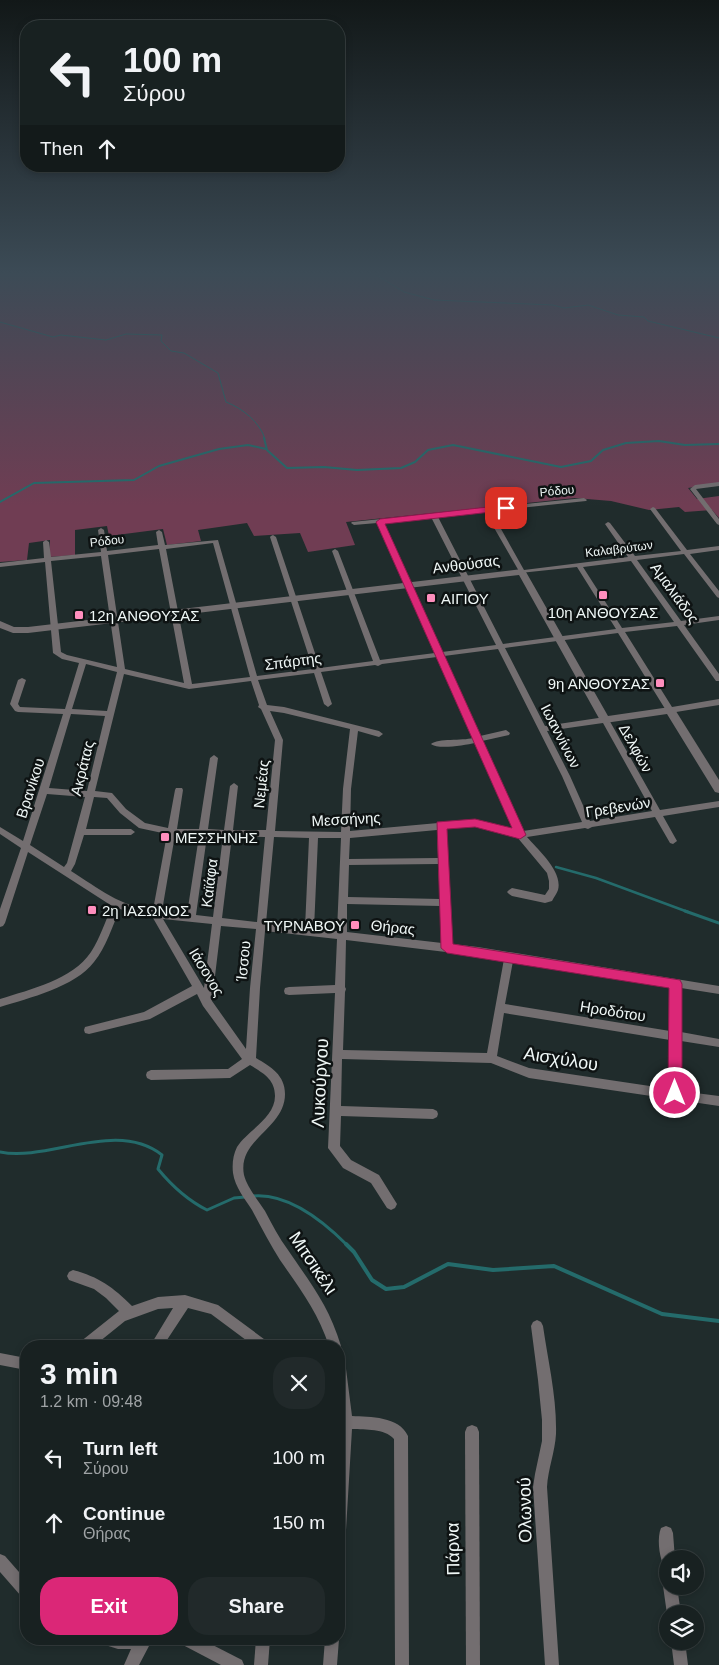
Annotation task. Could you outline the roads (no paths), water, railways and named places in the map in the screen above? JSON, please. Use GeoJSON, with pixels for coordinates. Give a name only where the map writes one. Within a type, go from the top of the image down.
{"type":"FeatureCollection","features":[{"type":"Feature","properties":{"kind":"street"},"geometry":{"type":"LineString","coordinates":[[719,484],[695,487],[693,492],[719,524]]}},
{"type":"Feature","properties":{"kind":"street","name":"Ρόδου"},"geometry":{"type":"LineString","coordinates":[[354,523],[380,522],[584,500]]}},
{"type":"Feature","properties":{"kind":"street"},"geometry":{"type":"LineString","coordinates":[[653,509],[719,596]]}},
{"type":"Feature","properties":{"kind":"street"},"geometry":{"type":"LineString","coordinates":[[487,510],[522,572]]}},
{"type":"Feature","properties":{"kind":"street","name":"Ιωαννίνων"},"geometry":{"type":"LineString","coordinates":[[434,516],[542,729],[588,826]]}},
{"type":"Feature","properties":{"kind":"street"},"geometry":{"type":"LineString","coordinates":[[380,522],[520,835],[553,873],[552,895],[545,899],[512,892]]}},
{"type":"Feature","properties":{"kind":"street","name":"Αμαλιάδος"},"geometry":{"type":"LineString","coordinates":[[608,524],[719,679]]}},
{"type":"Feature","properties":{"kind":"street"},"geometry":{"type":"LineString","coordinates":[[101,530],[121,669]]}},
{"type":"Feature","properties":{"kind":"street"},"geometry":{"type":"LineString","coordinates":[[159,532],[189,687]]}},
{"type":"Feature","properties":{"kind":"street"},"geometry":{"type":"LineString","coordinates":[[273,537],[328,704]]}},
{"type":"Feature","properties":{"kind":"street","name":"Ρόδου"},"geometry":{"type":"LineString","coordinates":[[0,565],[216,541],[234,607]]}},
{"type":"Feature","properties":{"kind":"street"},"geometry":{"type":"LineString","coordinates":[[46,542],[55,627]]}},
{"type":"Feature","properties":{"kind":"street","name":"Καλαβρύτων"},"geometry":{"type":"LineString","coordinates":[[522,572],[719,548]]}},
{"type":"Feature","properties":{"kind":"street"},"geometry":{"type":"LineString","coordinates":[[335,551],[378,664]]}},
{"type":"Feature","properties":{"kind":"street"},"geometry":{"type":"LineString","coordinates":[[579,565],[719,789]]}},
{"type":"Feature","properties":{"kind":"street","name":"Ανθούσας"},"geometry":{"type":"LineString","coordinates":[[0,624],[20,631],[522,572],[605,720]]}},
{"type":"Feature","properties":{"kind":"street"},"geometry":{"type":"LineString","coordinates":[[234,607],[256,680]]}},
{"type":"Feature","properties":{"kind":"street","name":"Σπάρτης"},"geometry":{"type":"LineString","coordinates":[[55,627],[57,653],[65,658],[121,669],[189,687],[318,672],[719,618]]}},
{"type":"Feature","properties":{"kind":"street","name":"Βρανίκου"},"geometry":{"type":"LineString","coordinates":[[0,923],[44,791],[83,662]]}},
{"type":"Feature","properties":{"kind":"street","name":"Ακράτας"},"geometry":{"type":"LineString","coordinates":[[65,872],[71,864],[81,832],[121,669]]}},
{"type":"Feature","properties":{"kind":"street"},"geometry":{"type":"LineString","coordinates":[[22,680],[15,707],[110,714]]}},
{"type":"Feature","properties":{"kind":"street","name":"Νεμέας"},"geometry":{"type":"LineString","coordinates":[[256,680],[262,707],[279,740],[262,927]]}},
{"type":"Feature","properties":{"kind":"street"},"geometry":{"type":"LineString","coordinates":[[542,729],[719,702]]}},
{"type":"Feature","properties":{"kind":"street"},"geometry":{"type":"LineString","coordinates":[[262,707],[284,710],[379,734]]}},
{"type":"Feature","properties":{"kind":"street","name":"Δελφών"},"geometry":{"type":"LineString","coordinates":[[605,720],[673,841]]}},
{"type":"Feature","properties":{"kind":"street","name":"Λυκούργου"},"geometry":{"type":"LineString","coordinates":[[354,728],[347,789],[337,1111],[334,1148],[336,1153],[347,1164],[375,1179],[391,1204]]}},
{"type":"Feature","properties":{"kind":"street"},"geometry":{"type":"LineString","coordinates":[[435,744],[478,740],[506,733]]}},
{"type":"Feature","properties":{"kind":"street"},"geometry":{"type":"LineString","coordinates":[[191,919],[214,758]]}},
{"type":"Feature","properties":{"kind":"street","name":"Καϊάφα"},"geometry":{"type":"LineString","coordinates":[[207,1003],[219,923],[234,786]]}},
{"type":"Feature","properties":{"kind":"street"},"geometry":{"type":"LineString","coordinates":[[0,830],[117,905],[156,916],[179,790]]}},
{"type":"Feature","properties":{"kind":"street"},"geometry":{"type":"LineString","coordinates":[[44,791],[89,794]]}},
{"type":"Feature","properties":{"kind":"street","name":"Μεσσήνης"},"geometry":{"type":"LineString","coordinates":[[89,794],[108,795],[123,811],[142,826],[172,832],[346,835],[475,823],[520,835]]}},
{"type":"Feature","properties":{"kind":"street","name":"Γρεβενών"},"geometry":{"type":"LineString","coordinates":[[520,835],[588,826],[719,804]]}},
{"type":"Feature","properties":{"kind":"street"},"geometry":{"type":"LineString","coordinates":[[441,825],[447,948]]}},
{"type":"Feature","properties":{"kind":"street"},"geometry":{"type":"LineString","coordinates":[[81,832],[131,832]]}},
{"type":"Feature","properties":{"kind":"street"},"geometry":{"type":"LineString","coordinates":[[309,932],[314,835]]}},
{"type":"Feature","properties":{"kind":"street"},"geometry":{"type":"LineString","coordinates":[[344,862],[443,861]]}},
{"type":"Feature","properties":{"kind":"street"},"geometry":{"type":"LineString","coordinates":[[344,900],[445,903]]}},
{"type":"Feature","properties":{"kind":"street"},"geometry":{"type":"LineString","coordinates":[[0,1003],[24,996],[85,966],[98,947],[117,905]]}},
{"type":"Feature","properties":{"kind":"street","name":"Θήρας"},"geometry":{"type":"LineString","coordinates":[[156,916],[478,951],[719,990]]}},
{"type":"Feature","properties":{"kind":"street","name":"Ιάσονος"},"geometry":{"type":"LineString","coordinates":[[156,916],[207,1003],[244,1054],[274,1074],[280,1089],[281,1098],[279,1106],[271,1119],[252,1136],[242,1150],[238,1166],[243,1186],[254,1203]]}},
{"type":"Feature","properties":{"kind":"street","name":"Ίσσου"},"geometry":{"type":"LineString","coordinates":[[251,1059],[252,1024],[262,927]]}},
{"type":"Feature","properties":{"kind":"street"},"geometry":{"type":"LineString","coordinates":[[491,1058],[502,1008],[509,956]]}},
{"type":"Feature","properties":{"kind":"street"},"geometry":{"type":"LineString","coordinates":[[675,1093],[676,984]]}},
{"type":"Feature","properties":{"kind":"street"},"geometry":{"type":"LineString","coordinates":[[89,1030],[146,1016],[198,988]]}},
{"type":"Feature","properties":{"kind":"street"},"geometry":{"type":"LineString","coordinates":[[289,991],[341,989]]}},
{"type":"Feature","properties":{"kind":"street","name":"Ηροδότου"},"geometry":{"type":"LineString","coordinates":[[502,1008],[719,1043]]}},
{"type":"Feature","properties":{"kind":"street","name":"Αισχύλου"},"geometry":{"type":"LineString","coordinates":[[339,1054],[491,1058],[513,1069],[529,1073],[719,1100]]}},
{"type":"Feature","properties":{"kind":"street"},"geometry":{"type":"LineString","coordinates":[[151,1075],[230,1073],[251,1059]]}},
{"type":"Feature","properties":{"kind":"street"},"geometry":{"type":"LineString","coordinates":[[337,1111],[433,1114]]}},
{"type":"Feature","properties":{"kind":"street","name":"Μιτσικέλι"},"geometry":{"type":"LineString","coordinates":[[254,1203],[284,1254],[313,1294],[325,1315],[333,1340]]}},
{"type":"Feature","properties":{"kind":"street"},"geometry":{"type":"LineString","coordinates":[[73,1276],[93,1280],[117,1299],[129,1312]]}},
{"type":"Feature","properties":{"kind":"street"},"geometry":{"type":"LineString","coordinates":[[160,1340],[185,1301]]}},
{"type":"Feature","properties":{"kind":"street"},"geometry":{"type":"LineString","coordinates":[[91,1340],[112,1322],[129,1312],[158,1303],[185,1301],[214,1309],[256,1340]]}},
{"type":"Feature","properties":{"kind":"street","name":"Ολωνού"},"geometry":{"type":"LineString","coordinates":[[537,1326],[548,1411],[548,1449],[540,1487],[552,1665]]}},
{"type":"Feature","properties":{"kind":"street"},"geometry":{"type":"LineString","coordinates":[[0,1359],[20,1363]]}},
{"type":"Feature","properties":{"kind":"street"},"geometry":{"type":"LineString","coordinates":[[345,1413],[345,1437]]}},
{"type":"Feature","properties":{"kind":"street"},"geometry":{"type":"LineString","coordinates":[[346,1422],[388,1426],[395,1429],[401,1436],[402,1665]]}},
{"type":"Feature","properties":{"kind":"street","name":"Πάρνα"},"geometry":{"type":"LineString","coordinates":[[472,1432],[473,1665]]}},
{"type":"Feature","properties":{"kind":"street"},"geometry":{"type":"LineString","coordinates":[[666,1533],[667,1550]]}},
{"type":"Feature","properties":{"kind":"street"},"geometry":{"type":"LineString","coordinates":[[0,1561],[20,1584]]}},
{"type":"Feature","properties":{"kind":"street"},"geometry":{"type":"LineString","coordinates":[[131,1665],[143,1645]]}},
{"type":"Feature","properties":{"kind":"street"},"geometry":{"type":"LineString","coordinates":[[198,1645],[237,1665]]}},
{"type":"Feature","properties":{"kind":"street"},"geometry":{"type":"LineString","coordinates":[[261,1665],[263,1645]]}},
{"type":"Feature","properties":{"kind":"street"},"geometry":{"type":"LineString","coordinates":[[330,1665],[332,1645]]}},
{"type":"Feature","properties":{"kind":"street"},"geometry":{"type":"LineString","coordinates":[[679,1650],[681,1665]]}},
{"type":"Feature","properties":{"kind":"waterway"},"geometry":{"type":"LineString","coordinates":[[171,351],[184,353],[218,373],[226,402],[250,416],[263,433],[265,439]]}},
{"type":"Feature","properties":{"kind":"waterway"},"geometry":{"type":"LineString","coordinates":[[264,438],[267,450],[287,468],[324,467],[357,470],[401,468],[415,462],[428,450],[453,445],[561,467],[591,461],[603,450],[626,443],[659,441],[685,445],[719,444]]}},
{"type":"Feature","properties":{"kind":"waterway"},"geometry":{"type":"LineString","coordinates":[[0,502],[34,483],[134,480],[159,466],[219,449],[248,445],[266,449]]}},
{"type":"Feature","properties":{"kind":"waterway"},"geometry":{"type":"LineString","coordinates":[[556,867],[596,878],[688,912]]}},
{"type":"Feature","properties":{"kind":"waterway"},"geometry":{"type":"LineString","coordinates":[[685,911],[719,923]]}},
{"type":"Feature","properties":{"kind":"waterway"},"geometry":{"type":"LineString","coordinates":[[0,1152],[19,1154],[103,1141],[124,1141],[144,1145],[162,1155],[158,1169],[180,1192],[207,1210],[234,1198],[245,1197]]}},
{"type":"Feature","properties":{"kind":"waterway"},"geometry":{"type":"LineString","coordinates":[[253,1196],[266,1196],[292,1204],[328,1227],[347,1245]]}},
{"type":"Feature","properties":{"kind":"waterway"},"geometry":{"type":"LineString","coordinates":[[347,1245],[354,1252],[372,1280],[386,1289],[404,1287],[448,1264],[493,1270],[554,1266],[662,1314],[719,1321]]}},
{"type":"Feature","properties":{"kind":"place","name":"10η ΑΝΘΟΥΣΑΣ"},"geometry":{"type":"Point","coordinates":[603,595]}},
{"type":"Feature","properties":{"kind":"place","name":"ΑΙΓΙΟΥ"},"geometry":{"type":"Point","coordinates":[431,598]}},
{"type":"Feature","properties":{"kind":"place","name":"12η ΑΝΘΟΥΣΑΣ"},"geometry":{"type":"Point","coordinates":[79,615]}},
{"type":"Feature","properties":{"kind":"place","name":"9η ΑΝΘΟΥΣΑΣ"},"geometry":{"type":"Point","coordinates":[660,683]}},
{"type":"Feature","properties":{"kind":"place","name":"ΜΕΣΣΗΝΗΣ"},"geometry":{"type":"Point","coordinates":[165,837]}},
{"type":"Feature","properties":{"kind":"place","name":"2η ΙΑΣΩΝΟΣ"},"geometry":{"type":"Point","coordinates":[92,910]}},
{"type":"Feature","properties":{"kind":"place","name":"ΤΥΡΝΑΒΟΥ"},"geometry":{"type":"Point","coordinates":[355,925]}}]}
